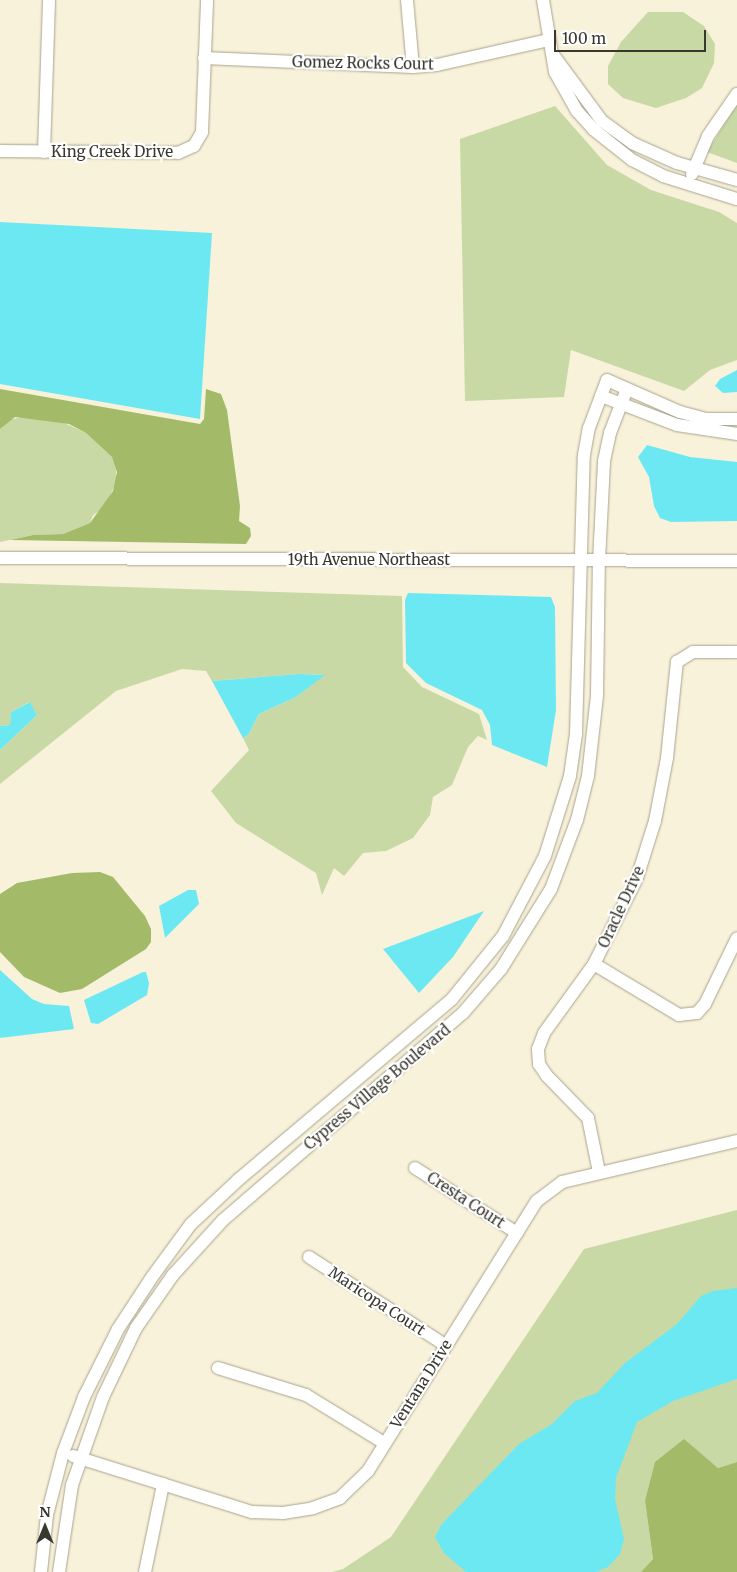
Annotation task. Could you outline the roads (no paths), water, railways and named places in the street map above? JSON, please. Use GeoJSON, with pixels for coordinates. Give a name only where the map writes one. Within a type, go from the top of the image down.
{"type":"FeatureCollection","features":[{"type":"Feature","properties":{"kind":"street"},"geometry":{"type":"LineString","coordinates":[[44,152],[49,0]]}},
{"type":"Feature","properties":{"kind":"street","name":"King Creek Drive"},"geometry":{"type":"LineString","coordinates":[[0,151],[178,153],[194,146],[202,132],[207,0]]}},
{"type":"Feature","properties":{"kind":"street"},"geometry":{"type":"LineString","coordinates":[[407,0],[413,67]]}},
{"type":"Feature","properties":{"kind":"street"},"geometry":{"type":"LineString","coordinates":[[543,0],[549,40],[554,56],[598,125],[632,160],[663,176],[689,182],[737,199]]}},
{"type":"Feature","properties":{"kind":"street","name":"Gomez Rocks Court"},"geometry":{"type":"LineString","coordinates":[[204,58],[413,67],[437,65],[549,40]]}},
{"type":"Feature","properties":{"kind":"street"},"geometry":{"type":"LineString","coordinates":[[689,182],[708,136],[737,94]]}},
{"type":"Feature","properties":{"kind":"street"},"geometry":{"type":"LineString","coordinates":[[598,125],[655,156],[737,180]]}},
{"type":"Feature","properties":{"kind":"street","name":"Cypress Village Boulevard"},"geometry":{"type":"LineString","coordinates":[[41,1572],[47,1515],[63,1453],[84,1397],[118,1329],[191,1224],[238,1180],[452,1000],[503,936],[525,899],[545,856],[559,817],[574,751],[579,695],[579,561],[584,455],[607,380],[628,389],[621,404],[604,461],[598,561],[597,696],[588,776],[562,860],[531,923],[502,969],[463,1014],[223,1220],[173,1275],[136,1328],[103,1397],[80,1458],[67,1514],[59,1572]]}},
{"type":"Feature","properties":{"kind":"street"},"geometry":{"type":"LineString","coordinates":[[628,389],[680,412],[706,418],[737,420]]}},
{"type":"Feature","properties":{"kind":"street"},"geometry":{"type":"LineString","coordinates":[[601,396],[677,426],[737,434]]}},
{"type":"Feature","properties":{"kind":"street","name":"19th Avenue Northeast"},"geometry":{"type":"LineString","coordinates":[[0,558],[737,561]]}},
{"type":"Feature","properties":{"kind":"street","name":"Oracle Drive"},"geometry":{"type":"LineString","coordinates":[[599,1172],[588,1118],[547,1076],[539,1064],[538,1049],[544,1033],[594,964],[637,878],[655,821],[667,758],[677,662],[693,652],[733,652]]}},
{"type":"Feature","properties":{"kind":"street"},"geometry":{"type":"LineString","coordinates":[[594,964],[679,1015],[697,1013],[705,1004],[737,938]]}},
{"type":"Feature","properties":{"kind":"street","name":"Ventana Drive"},"geometry":{"type":"LineString","coordinates":[[63,1453],[252,1512],[283,1513],[313,1508],[340,1498],[368,1471],[445,1345],[537,1201],[562,1182],[737,1141]]}},
{"type":"Feature","properties":{"kind":"street","name":"Cresta Court"},"geometry":{"type":"LineString","coordinates":[[415,1168],[517,1233]]}},
{"type":"Feature","properties":{"kind":"street","name":"Maricopa Court"},"geometry":{"type":"LineString","coordinates":[[309,1257],[445,1345]]}},
{"type":"Feature","properties":{"kind":"street"},"geometry":{"type":"LineString","coordinates":[[218,1368],[306,1395],[384,1443]]}},
{"type":"Feature","properties":{"kind":"street"},"geometry":{"type":"LineString","coordinates":[[145,1572],[163,1484]]}},
{"type":"Feature","properties":{"kind":"water"},"geometry":{"type":"Polygon","coordinates":[[[0,222],[212,233],[200,419],[0,384],[0,222]]]}},
{"type":"Feature","properties":{"kind":"water"},"geometry":{"type":"Polygon","coordinates":[[[737,370],[737,392],[723,393],[715,386],[720,379],[737,370]]]}},
{"type":"Feature","properties":{"kind":"water"},"geometry":{"type":"Polygon","coordinates":[[[647,445],[690,457],[737,462],[737,521],[671,522],[660,518],[654,506],[649,477],[638,457],[647,445]]]}},
{"type":"Feature","properties":{"kind":"water"},"geometry":{"type":"Polygon","coordinates":[[[408,593],[551,597],[555,607],[556,710],[547,767],[492,745],[490,725],[482,710],[426,683],[406,663],[405,600],[408,593]]]}},
{"type":"Feature","properties":{"kind":"water"},"geometry":{"type":"Polygon","coordinates":[[[298,674],[325,675],[296,697],[259,714],[248,735],[243,738],[212,681],[298,674]]]}},
{"type":"Feature","properties":{"kind":"water"},"geometry":{"type":"Polygon","coordinates":[[[30,702],[37,715],[0,750],[0,726],[10,725],[11,712],[30,702]]]}},
{"type":"Feature","properties":{"kind":"water"},"geometry":{"type":"Polygon","coordinates":[[[188,890],[196,890],[199,904],[165,938],[159,906],[188,890]]]}},
{"type":"Feature","properties":{"kind":"water"},"geometry":{"type":"Polygon","coordinates":[[[484,911],[453,957],[419,993],[383,949],[484,911]]]}},
{"type":"Feature","properties":{"kind":"water"},"geometry":{"type":"Polygon","coordinates":[[[0,970],[32,999],[44,1004],[69,1006],[74,1029],[0,1038],[0,970]]]}},
{"type":"Feature","properties":{"kind":"water"},"geometry":{"type":"Polygon","coordinates":[[[146,972],[149,983],[147,995],[98,1024],[91,1023],[84,1000],[146,972]]]}},
{"type":"Feature","properties":{"kind":"water"},"geometry":{"type":"Polygon","coordinates":[[[737,1288],[737,1379],[673,1401],[637,1422],[616,1478],[615,1499],[624,1539],[620,1554],[608,1567],[596,1572],[466,1572],[444,1553],[435,1537],[441,1525],[519,1444],[552,1424],[575,1401],[597,1393],[625,1363],[677,1324],[701,1296],[713,1291],[737,1288]]]}}]}
